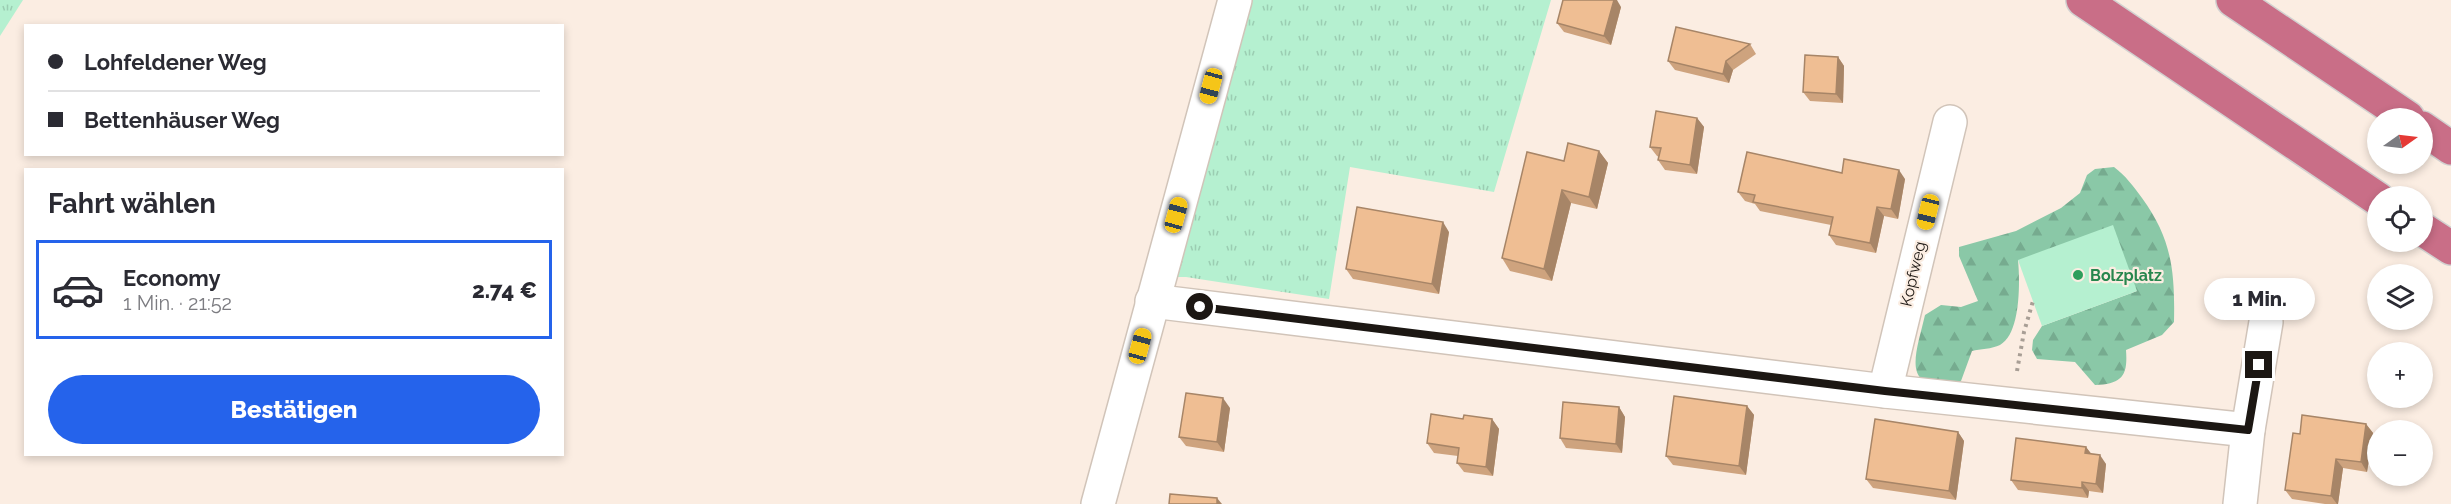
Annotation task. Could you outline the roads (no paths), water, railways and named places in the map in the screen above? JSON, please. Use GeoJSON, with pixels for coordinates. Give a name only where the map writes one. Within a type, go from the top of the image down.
{"type":"FeatureCollection","features":[{"type":"Feature","properties":{"kind":"highway"},"geometry":{"type":"LineString","coordinates":[[2083,0],[2367,192]]}},
{"type":"Feature","properties":{"kind":"highway"},"geometry":{"type":"LineString","coordinates":[[2233,0],[2393,108]]}},
{"type":"Feature","properties":{"kind":"highway"},"geometry":{"type":"LineString","coordinates":[[2433,136],[2451,148]]}},
{"type":"Feature","properties":{"kind":"highway"},"geometry":{"type":"LineString","coordinates":[[2433,237],[2451,249]]}},
{"type":"Feature","properties":{"kind":"street"},"geometry":{"type":"LineString","coordinates":[[1098,504],[1235,0]]}},
{"type":"Feature","properties":{"kind":"street","name":"Kopfweg"},"geometry":{"type":"LineString","coordinates":[[1885,391],[1950,122]]}},
{"type":"Feature","properties":{"kind":"street"},"geometry":{"type":"LineString","coordinates":[[1152,301],[1885,391],[2248,430]]}},
{"type":"Feature","properties":{"kind":"street"},"geometry":{"type":"LineString","coordinates":[[2240,504],[2248,430],[2266,322]]}},
{"type":"Feature","properties":{"kind":"place","name":"Bolzplatz"},"geometry":{"type":"Point","coordinates":[2078,275]}}]}
